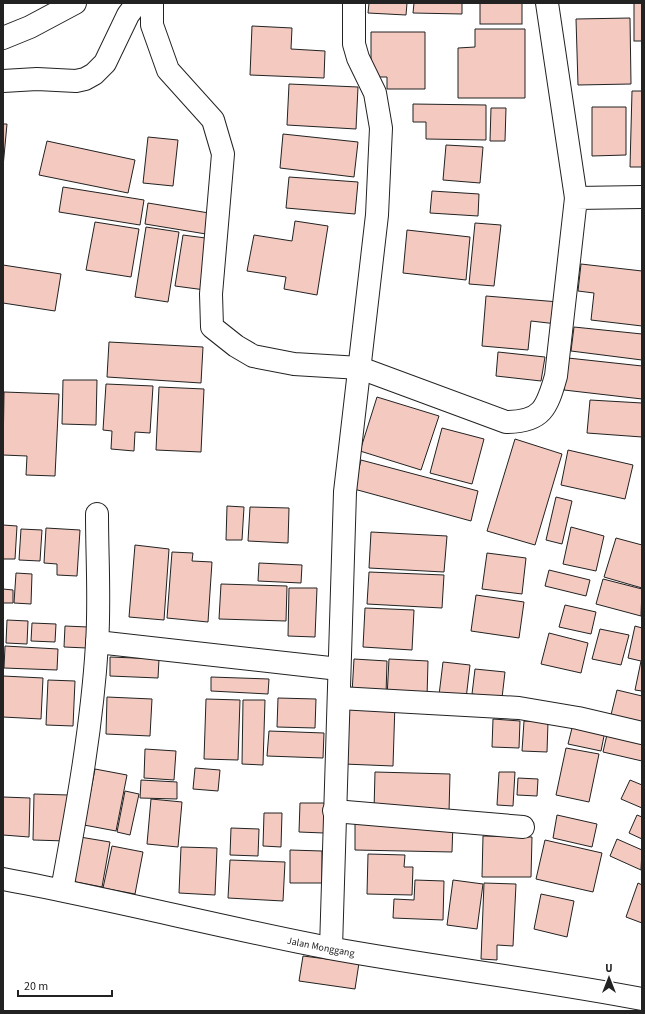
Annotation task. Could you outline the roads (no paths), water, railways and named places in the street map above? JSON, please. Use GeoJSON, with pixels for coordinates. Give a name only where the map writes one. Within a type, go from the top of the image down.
{"type":"FeatureCollection","features":[{"type":"Feature","properties":{"kind":"street"},"geometry":{"type":"LineString","coordinates":[[3,38],[30,27],[74,3]]}},
{"type":"Feature","properties":{"kind":"street"},"geometry":{"type":"LineString","coordinates":[[3,81],[37,79],[76,81],[90,77],[105,63],[128,15],[137,3]]}},
{"type":"Feature","properties":{"kind":"street"},"geometry":{"type":"LineString","coordinates":[[152,3],[152,25],[168,70],[213,120],[223,154],[211,294],[212,327],[236,346],[253,356],[294,364],[360,368],[506,422],[528,421],[539,414],[547,403],[553,388],[560,361],[576,198],[547,3]]}},
{"type":"Feature","properties":{"kind":"street"},"geometry":{"type":"LineString","coordinates":[[331,948],[334,811],[345,492],[377,215],[381,128],[375,93],[358,58],[354,44],[354,3]]}},
{"type":"Feature","properties":{"kind":"street"},"geometry":{"type":"LineString","coordinates":[[576,198],[642,197]]}},
{"type":"Feature","properties":{"kind":"street"},"geometry":{"type":"LineString","coordinates":[[62,890],[82,780],[94,685],[97,642],[97,514]]}},
{"type":"Feature","properties":{"kind":"street"},"geometry":{"type":"LineString","coordinates":[[97,642],[339,669]]}},
{"type":"Feature","properties":{"kind":"street"},"geometry":{"type":"LineString","coordinates":[[339,698],[519,708],[578,718],[642,733]]}},
{"type":"Feature","properties":{"kind":"street"},"geometry":{"type":"LineString","coordinates":[[334,811],[523,827]]}},
{"type":"Feature","properties":{"kind":"street","name":"Jalan Monggang"},"geometry":{"type":"LineString","coordinates":[[3,879],[62,890],[231,928],[331,948],[640,996]]}}]}
